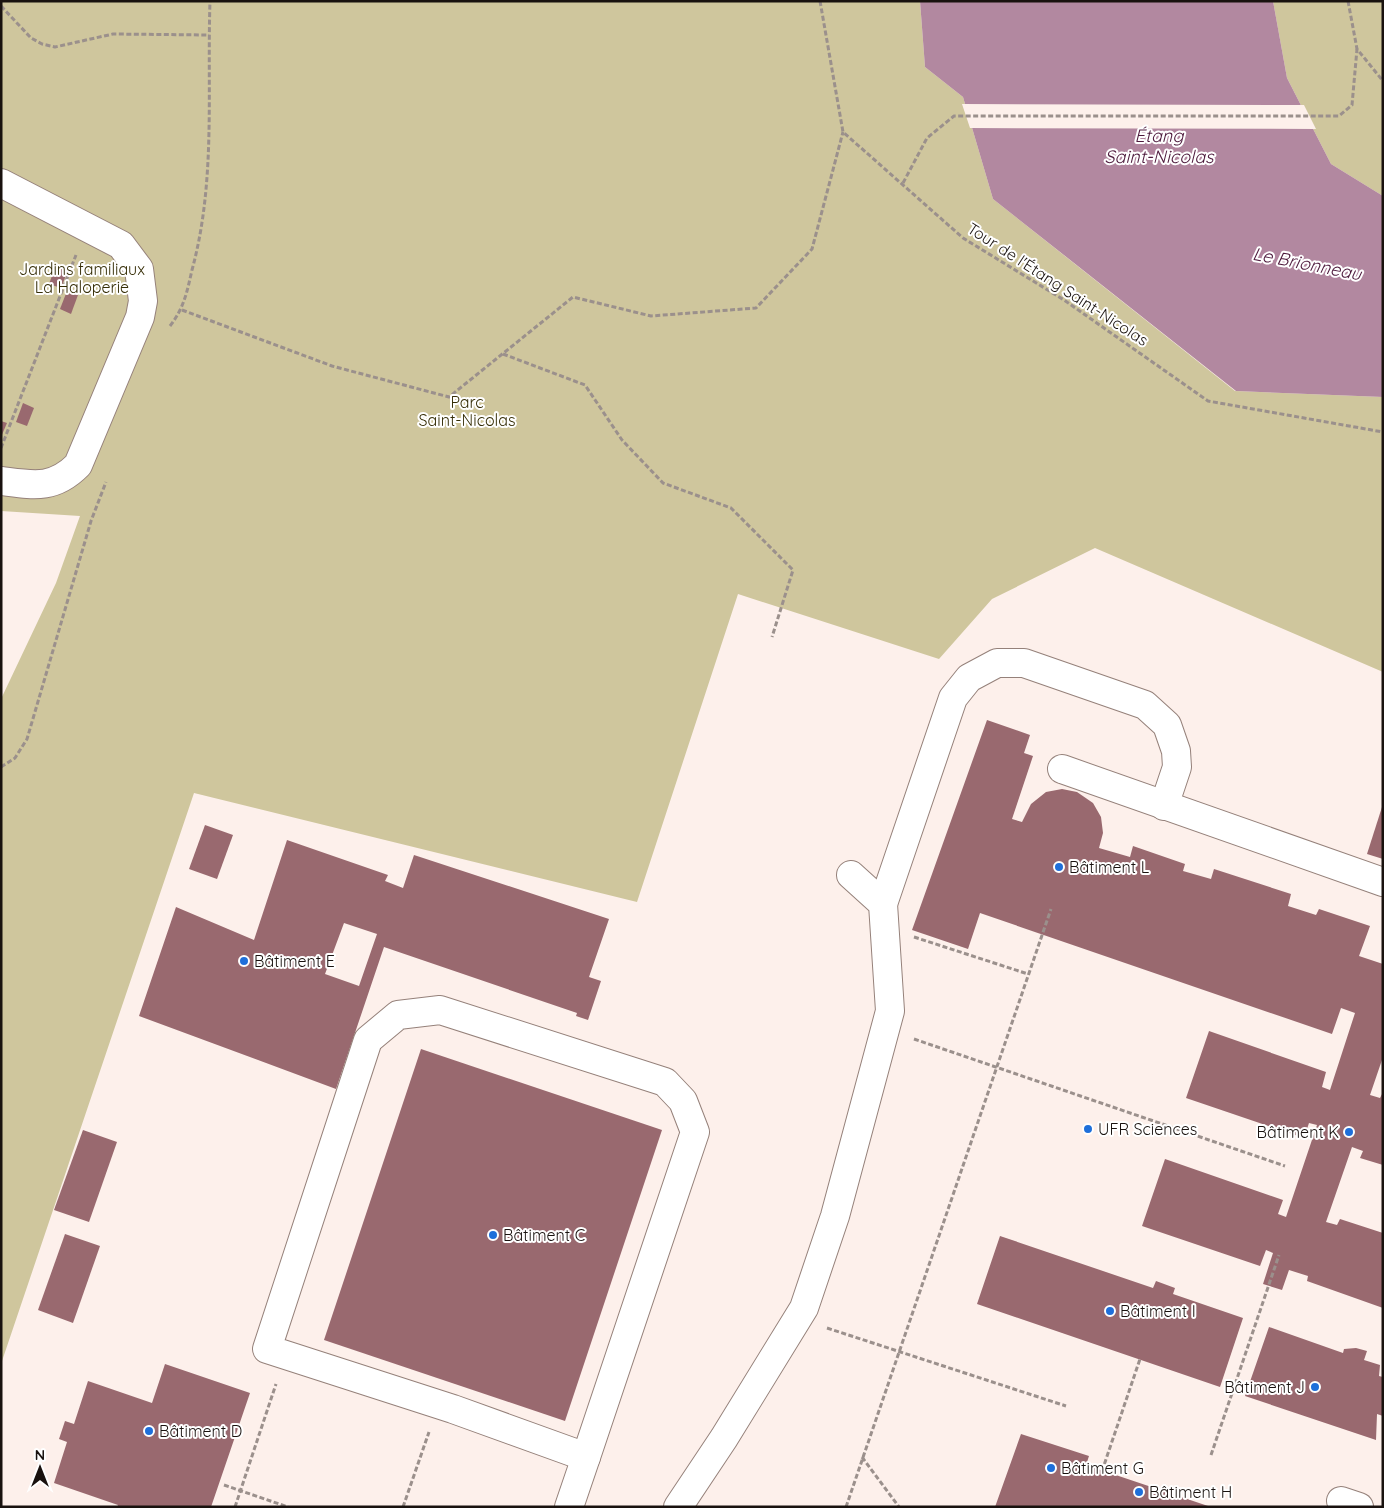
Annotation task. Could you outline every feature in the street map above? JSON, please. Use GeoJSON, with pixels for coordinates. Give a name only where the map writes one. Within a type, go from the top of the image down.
{"type":"FeatureCollection","features":[{"type":"Feature","properties":{"kind":"lane"},"geometry":{"type":"LineString","coordinates":[[1,183],[122,245],[132,256],[139,269],[143,301],[140,317],[78,465],[68,475],[46,484],[1,481]]}},
{"type":"Feature","properties":{"kind":"lane"},"geometry":{"type":"LineString","coordinates":[[678,1507],[724,1438],[804,1308],[835,1216],[890,1011],[883,904],[954,698],[970,678],[997,663],[1024,663],[1146,705],[1166,726],[1176,751],[1177,767],[1164,806]]}},
{"type":"Feature","properties":{"kind":"lane"},"geometry":{"type":"LineString","coordinates":[[1062,769],[1383,882]]}},
{"type":"Feature","properties":{"kind":"lane"},"geometry":{"type":"LineString","coordinates":[[851,875],[883,904]]}},
{"type":"Feature","properties":{"kind":"lane"},"geometry":{"type":"LineString","coordinates":[[569,1507],[586,1458],[695,1132],[683,1101],[664,1082],[440,1010],[398,1015],[368,1040],[267,1349],[438,1405],[586,1458]]}},
{"type":"Feature","properties":{"kind":"path"},"geometry":{"type":"LineString","coordinates":[[169,329],[182,310],[202,232],[207,192],[210,1]]}},
{"type":"Feature","properties":{"kind":"path"},"geometry":{"type":"LineString","coordinates":[[182,310],[332,366],[448,397],[573,296],[651,316],[756,308],[812,249],[843,132],[820,1]]}},
{"type":"Feature","properties":{"kind":"path"},"geometry":{"type":"LineString","coordinates":[[903,183],[927,138],[954,116],[1339,116],[1352,105],[1357,49],[1348,1]]}},
{"type":"Feature","properties":{"kind":"path"},"geometry":{"type":"LineString","coordinates":[[1,6],[31,38],[42,44],[55,47],[113,34],[209,35]]}},
{"type":"Feature","properties":{"kind":"path"},"geometry":{"type":"LineString","coordinates":[[1357,49],[1383,81]]}},
{"type":"Feature","properties":{"kind":"path","name":"Tour de l'Étang Saint-Nicolas"},"geometry":{"type":"LineString","coordinates":[[843,132],[890,174],[903,183],[962,238],[1064,300],[1208,401],[1383,432]]}},
{"type":"Feature","properties":{"kind":"path"},"geometry":{"type":"LineString","coordinates":[[1,448],[87,228]]}},
{"type":"Feature","properties":{"kind":"path"},"geometry":{"type":"LineString","coordinates":[[503,354],[585,385],[622,440],[663,483],[731,508],[793,570],[772,637]]}},
{"type":"Feature","properties":{"kind":"path"},"geometry":{"type":"LineString","coordinates":[[1,768],[15,758],[27,739],[91,521],[108,476]]}},
{"type":"Feature","properties":{"kind":"path"},"geometry":{"type":"LineString","coordinates":[[846,1507],[898,1350],[1051,909]]}},
{"type":"Feature","properties":{"kind":"path"},"geometry":{"type":"LineString","coordinates":[[913,936],[1028,974]]}},
{"type":"Feature","properties":{"kind":"path"},"geometry":{"type":"LineString","coordinates":[[885,1029],[1284,1166]]}},
{"type":"Feature","properties":{"kind":"path"},"geometry":{"type":"LineString","coordinates":[[1211,1455],[1279,1254]]}},
{"type":"Feature","properties":{"kind":"path"},"geometry":{"type":"LineString","coordinates":[[798,1318],[1066,1406]]}},
{"type":"Feature","properties":{"kind":"path"},"geometry":{"type":"LineString","coordinates":[[235,1507],[285,1355]]}},
{"type":"Feature","properties":{"kind":"path"},"geometry":{"type":"LineString","coordinates":[[1102,1471],[1140,1360]]}},
{"type":"Feature","properties":{"kind":"path"},"geometry":{"type":"LineString","coordinates":[[403,1507],[438,1405]]}},
{"type":"Feature","properties":{"kind":"path"},"geometry":{"type":"LineString","coordinates":[[862,1457],[899,1507]]}},
{"type":"Feature","properties":{"kind":"path"},"geometry":{"type":"LineString","coordinates":[[224,1485],[288,1507]]}},
{"type":"Feature","properties":{"kind":"green space","name":"Parc Saint-Nicolas"},"geometry":{"type":"Polygon","coordinates":[[[1,1],[920,1],[925,67],[963,97],[993,199],[1235,391],[1383,397],[1383,672],[1095,548],[992,599],[939,659],[738,594],[637,902],[194,793],[1,1364],[1,699],[56,583],[80,516],[1,511],[1,1]]]}},
{"type":"Feature","properties":{"kind":"green space"},"geometry":{"type":"Polygon","coordinates":[[[1273,1],[1383,1],[1383,196],[1331,164],[1287,78],[1273,1]]]}},
{"type":"Feature","properties":{"kind":"water","name":"Étang Saint-Nicolas"},"geometry":{"type":"Polygon","coordinates":[[[920,1],[1273,1],[1287,78],[1331,164],[1383,196],[1383,397],[1236,391],[993,199],[963,97],[925,67],[920,1]]]}},
{"type":"Feature","properties":{"kind":"pier"},"geometry":{"type":"Polygon","coordinates":[[[962,104],[1304,105],[1316,129],[970,128],[962,104]]]}},
{"type":"Feature","properties":{"kind":"building"},"geometry":{"type":"Polygon","coordinates":[[[56,265],[68,270],[61,288],[49,284],[56,265]]]}},
{"type":"Feature","properties":{"kind":"building"},"geometry":{"type":"Polygon","coordinates":[[[67,291],[78,295],[71,314],[60,309],[67,291]]]}},
{"type":"Feature","properties":{"kind":"building"},"geometry":{"type":"Polygon","coordinates":[[[23,403],[34,408],[27,426],[16,422],[23,403]]]}},
{"type":"Feature","properties":{"kind":"building"},"geometry":{"type":"Polygon","coordinates":[[[1,421],[7,423],[1,437],[1,421]]]}},
{"type":"Feature","properties":{"kind":"building"},"geometry":{"type":"Polygon","coordinates":[[[987,720],[1030,735],[1024,753],[1033,756],[1012,819],[1022,822],[1031,804],[1046,792],[1062,789],[1077,792],[1093,803],[1101,817],[1103,833],[1099,848],[1130,857],[1133,846],[1185,864],[1183,871],[1211,879],[1214,869],[1291,894],[1288,906],[1316,915],[1319,909],[1370,926],[1359,956],[1383,964],[1383,1057],[1370,1095],[1380,1098],[1383,1092],[1383,1165],[1360,1158],[1363,1151],[1352,1147],[1326,1222],[1337,1225],[1340,1219],[1383,1233],[1383,1308],[1307,1281],[1308,1276],[1289,1270],[1282,1290],[1263,1284],[1273,1253],[1266,1250],[1260,1266],[1142,1226],[1165,1159],[1283,1200],[1278,1214],[1286,1217],[1317,1125],[1309,1123],[1304,1138],[1186,1098],[1209,1031],[1326,1072],[1322,1087],[1330,1090],[1355,1013],[1341,1008],[1332,1034],[980,913],[968,949],[912,930],[987,720]]]}},
{"type":"Feature","properties":{"kind":"building"},"geometry":{"type":"Polygon","coordinates":[[[1383,807],[1383,859],[1367,854],[1383,807]]]}},
{"type":"Feature","properties":{"kind":"building"},"geometry":{"type":"Polygon","coordinates":[[[205,825],[233,835],[217,879],[189,869],[205,825]]]}},
{"type":"Feature","properties":{"kind":"building","name":"Bâtiment E"},"geometry":{"type":"Polygon","coordinates":[[[287,840],[388,875],[385,881],[403,888],[414,855],[609,919],[589,977],[601,981],[588,1020],[576,1016],[577,1013],[384,947],[336,1089],[139,1016],[176,907],[254,940],[287,840]],[[344,923],[325,974],[359,986],[377,934],[344,923]]]}},
{"type":"Feature","properties":{"kind":"building","name":"Bâtiment C"},"geometry":{"type":"Polygon","coordinates":[[[421,1049],[662,1130],[565,1421],[324,1340],[421,1049]]]}},
{"type":"Feature","properties":{"kind":"building"},"geometry":{"type":"Polygon","coordinates":[[[83,1130],[117,1142],[89,1222],[54,1210],[83,1130]]]}},
{"type":"Feature","properties":{"kind":"building"},"geometry":{"type":"Polygon","coordinates":[[[65,1234],[100,1246],[73,1323],[38,1310],[65,1234]]]}},
{"type":"Feature","properties":{"kind":"building","name":"Bâtiment I"},"geometry":{"type":"Polygon","coordinates":[[[1000,1236],[1153,1288],[1156,1281],[1175,1288],[1173,1294],[1243,1318],[1220,1387],[977,1304],[1000,1236]]]}},
{"type":"Feature","properties":{"kind":"building","name":"Bâtiment J"},"geometry":{"type":"Polygon","coordinates":[[[1269,1327],[1343,1353],[1344,1349],[1356,1348],[1367,1351],[1364,1360],[1380,1365],[1379,1376],[1383,1377],[1383,1416],[1377,1414],[1376,1440],[1245,1396],[1269,1327]]]}},
{"type":"Feature","properties":{"kind":"building","name":"Bâtiment D"},"geometry":{"type":"Polygon","coordinates":[[[165,1364],[250,1393],[211,1507],[117,1507],[118,1505],[54,1483],[67,1442],[59,1439],[65,1421],[74,1424],[88,1381],[152,1403],[165,1364]]]}},
{"type":"Feature","properties":{"kind":"building","name":"Bâtiment G"},"geometry":{"type":"Polygon","coordinates":[[[1021,1434],[1089,1456],[1086,1465],[1211,1507],[995,1507],[1021,1434]]]}},
{"type":"Feature","properties":{"kind":"place","name":"Bâtiment L"},"geometry":{"type":"Point","coordinates":[1059,867]}},
{"type":"Feature","properties":{"kind":"place","name":"Bâtiment E"},"geometry":{"type":"Point","coordinates":[244,961]}},
{"type":"Feature","properties":{"kind":"place","name":"UFR Sciences"},"geometry":{"type":"Point","coordinates":[1088,1129]}},
{"type":"Feature","properties":{"kind":"place","name":"Bâtiment K"},"geometry":{"type":"Point","coordinates":[1349,1132]}},
{"type":"Feature","properties":{"kind":"place","name":"Bâtiment C"},"geometry":{"type":"Point","coordinates":[493,1235]}},
{"type":"Feature","properties":{"kind":"place","name":"Bâtiment I"},"geometry":{"type":"Point","coordinates":[1110,1311]}},
{"type":"Feature","properties":{"kind":"place","name":"Bâtiment J"},"geometry":{"type":"Point","coordinates":[1315,1387]}},
{"type":"Feature","properties":{"kind":"place","name":"Bâtiment D"},"geometry":{"type":"Point","coordinates":[149,1431]}},
{"type":"Feature","properties":{"kind":"place","name":"Bâtiment G"},"geometry":{"type":"Point","coordinates":[1051,1468]}},
{"type":"Feature","properties":{"kind":"place","name":"Bâtiment H"},"geometry":{"type":"Point","coordinates":[1139,1492]}},
{"type":"Feature","properties":{"kind":"water label","name":"Le Brionneau"},"geometry":{"type":"Point","coordinates":[1307,264]}},
{"type":"Feature","properties":{"kind":"park label","name":"Jardins familiaux La Haloperie"},"geometry":{"type":"Point","coordinates":[82,278]}}]}
